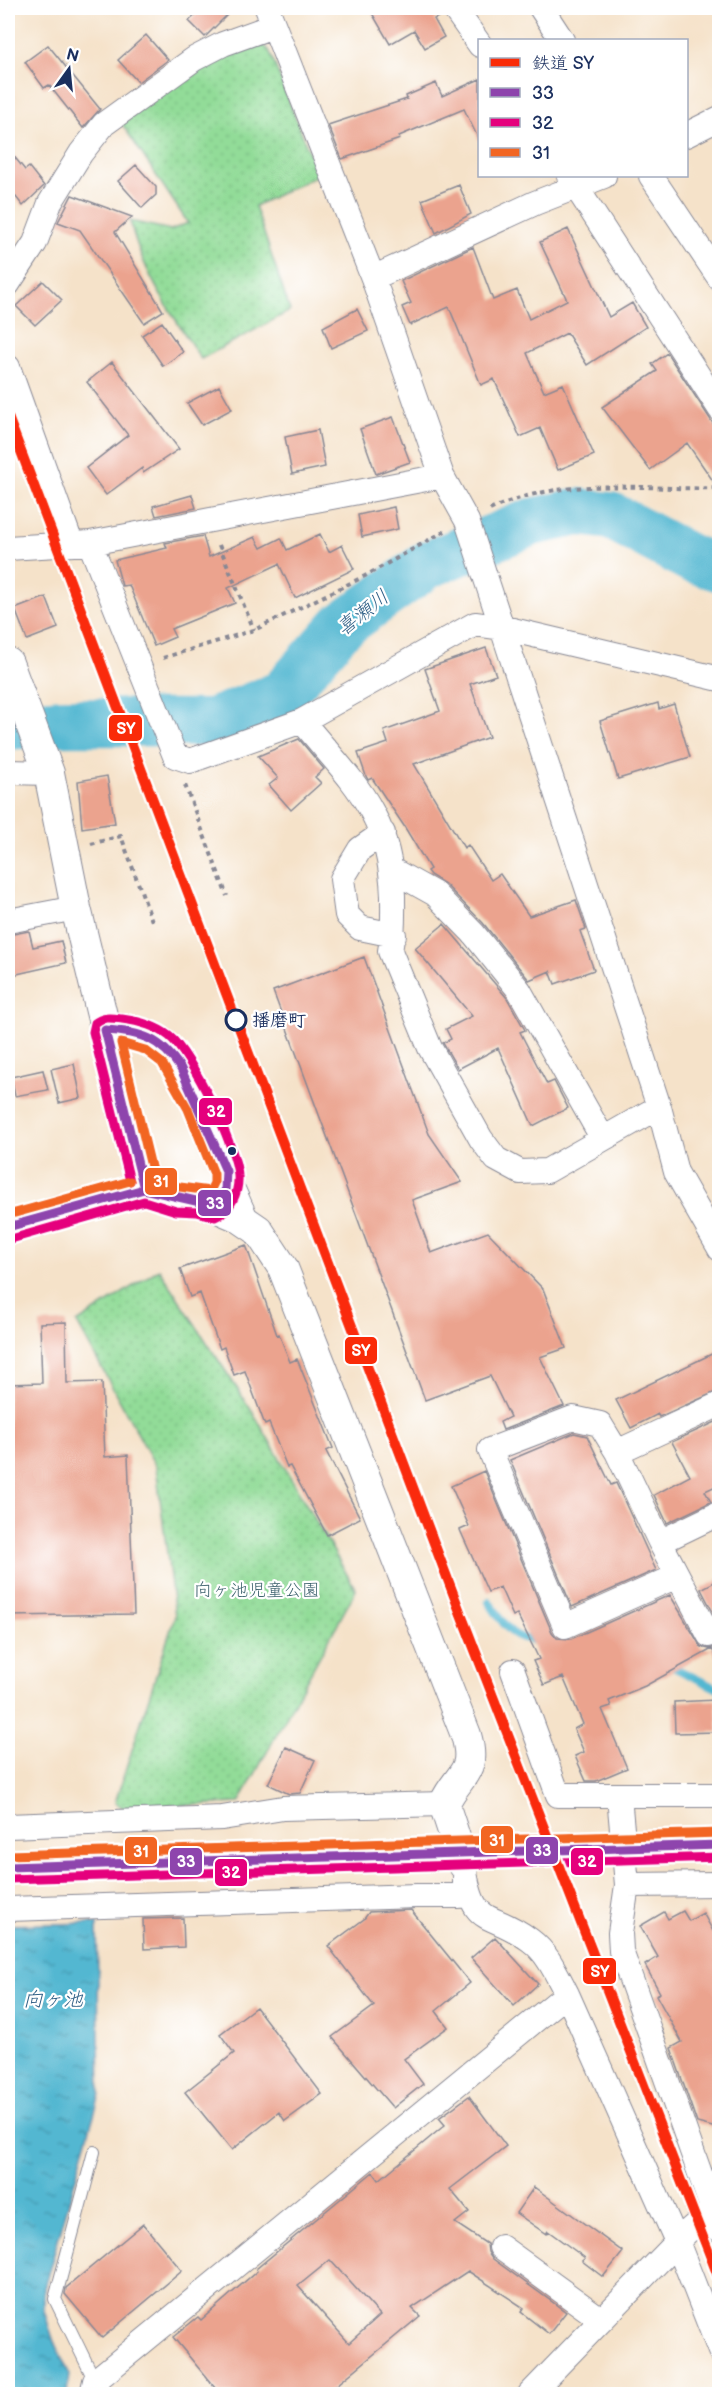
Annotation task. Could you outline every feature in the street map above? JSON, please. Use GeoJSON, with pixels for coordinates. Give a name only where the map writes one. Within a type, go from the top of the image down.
{"type":"FeatureCollection","features":[{"type":"Feature","properties":{"kind":"main road"},"geometry":{"type":"LineString","coordinates":[[8,1868],[720,1845]]}},
{"type":"Feature","properties":{"kind":"street"},"geometry":{"type":"LineString","coordinates":[[454,8],[478,42]]}},
{"type":"Feature","properties":{"kind":"street"},"geometry":{"type":"LineString","coordinates":[[541,8],[561,39]]}},
{"type":"Feature","properties":{"kind":"street"},"geometry":{"type":"LineString","coordinates":[[8,284],[35,243],[50,203],[81,153],[104,124],[194,59],[270,17],[373,278],[442,476],[467,521],[504,628],[659,1107],[676,1172],[720,1249]]}},
{"type":"Feature","properties":{"kind":"street"},"geometry":{"type":"LineString","coordinates":[[688,134],[720,118]]}},
{"type":"Feature","properties":{"kind":"street"},"geometry":{"type":"LineString","coordinates":[[373,278],[535,203],[573,182],[599,177]]}},
{"type":"Feature","properties":{"kind":"street"},"geometry":{"type":"LineString","coordinates":[[652,177],[720,279]]}},
{"type":"Feature","properties":{"kind":"street"},"geometry":{"type":"LineString","coordinates":[[573,182],[720,409]]}},
{"type":"Feature","properties":{"kind":"street"},"geometry":{"type":"LineString","coordinates":[[8,367],[80,543],[137,660],[175,756],[190,761],[302,721],[475,624],[504,628],[720,679]]}},
{"type":"Feature","properties":{"kind":"street"},"geometry":{"type":"LineString","coordinates":[[8,548],[80,543],[442,476]]}},
{"type":"Feature","properties":{"kind":"street"},"geometry":{"type":"LineString","coordinates":[[8,663],[50,773],[76,908],[144,1189]]}},
{"type":"Feature","properties":{"kind":"street"},"geometry":{"type":"LineString","coordinates":[[302,721],[370,805],[383,833],[392,870],[394,935],[390,951],[430,1048],[481,1139],[496,1159],[520,1172],[548,1171],[659,1107]]}},
{"type":"Feature","properties":{"kind":"street"},"geometry":{"type":"LineString","coordinates":[[8,772],[50,773]]}},
{"type":"Feature","properties":{"kind":"street"},"geometry":{"type":"LineString","coordinates":[[383,833],[360,849],[342,879],[346,915],[360,928],[394,935]]}},
{"type":"Feature","properties":{"kind":"street"},"geometry":{"type":"LineString","coordinates":[[392,870],[435,894],[473,933],[519,990],[603,1139]]}},
{"type":"Feature","properties":{"kind":"street"},"geometry":{"type":"LineString","coordinates":[[8,921],[76,908]]}},
{"type":"Feature","properties":{"kind":"street"},"geometry":{"type":"LineString","coordinates":[[105,1030],[125,1031],[154,1041],[173,1056],[248,1223]]}},
{"type":"Feature","properties":{"kind":"street"},"geometry":{"type":"LineString","coordinates":[[213,1205],[225,1191],[226,1171]]}},
{"type":"Feature","properties":{"kind":"street"},"geometry":{"type":"LineString","coordinates":[[8,1227],[144,1189],[178,1199],[199,1200],[213,1205],[258,1230],[271,1246],[282,1268],[466,1736],[471,1755],[467,1771],[456,1780],[444,1804],[473,1901],[480,1914],[529,1939],[548,1959],[567,1994],[678,2244],[720,2351]]}},
{"type":"Feature","properties":{"kind":"street"},"geometry":{"type":"LineString","coordinates":[[617,1452],[720,1404]]}},
{"type":"Feature","properties":{"kind":"street"},"geometry":{"type":"LineString","coordinates":[[677,1576],[565,1626],[490,1450],[573,1418],[600,1424],[617,1452],[677,1576],[709,1635],[720,1629]]}},
{"type":"Feature","properties":{"kind":"street"},"geometry":{"type":"LineString","coordinates":[[660,1542],[720,1513]]}},
{"type":"Feature","properties":{"kind":"street"},"geometry":{"type":"LineString","coordinates":[[513,1671],[558,1795],[720,1795]]}},
{"type":"Feature","properties":{"kind":"street"},"geometry":{"type":"LineString","coordinates":[[530,2394],[715,2204],[621,1951],[627,1885],[619,1796]]}},
{"type":"Feature","properties":{"kind":"street"},"geometry":{"type":"LineString","coordinates":[[8,1826],[222,1818],[283,1808],[444,1804]]}},
{"type":"Feature","properties":{"kind":"street"},"geometry":{"type":"LineString","coordinates":[[8,1909],[459,1896],[465,1889],[465,1871]]}},
{"type":"Feature","properties":{"kind":"street"},"geometry":{"type":"LineString","coordinates":[[627,1885],[720,1884]]}},
{"type":"Feature","properties":{"kind":"street"},"geometry":{"type":"LineString","coordinates":[[417,1896],[509,1929]]}},
{"type":"Feature","properties":{"kind":"street"},"geometry":{"type":"LineString","coordinates":[[93,2388],[567,1994]]}},
{"type":"Feature","properties":{"kind":"street"},"geometry":{"type":"LineString","coordinates":[[501,2247],[602,2320]]}},
{"type":"Feature","properties":{"kind":"lane"},"geometry":{"type":"LineString","coordinates":[[93,2388],[55,2300],[94,2152]]}},
{"type":"Feature","properties":{"kind":"path"},"geometry":{"type":"LineString","coordinates":[[137,660],[169,658],[254,630],[509,500],[579,486],[720,488]]}},
{"type":"Feature","properties":{"kind":"path"},"geometry":{"type":"LineString","coordinates":[[209,520],[254,630]]}},
{"type":"Feature","properties":{"kind":"path"},"geometry":{"type":"LineString","coordinates":[[186,787],[227,896]]}},
{"type":"Feature","properties":{"kind":"path"},"geometry":{"type":"LineString","coordinates":[[83,846],[121,836],[152,921]]}},
{"type":"Feature","properties":{"kind":"green space"},"geometry":{"type":"Polygon","coordinates":[[[260,43],[269,50],[318,175],[255,206],[290,311],[201,359],[169,310],[142,259],[130,221],[171,230],[188,223],[122,124],[156,96],[230,50],[260,43]]]}},
{"type":"Feature","properties":{"kind":"green space","name":"向ヶ池児童公園"},"geometry":{"type":"Polygon","coordinates":[[[159,1269],[255,1416],[356,1590],[239,1803],[123,1808],[115,1803],[175,1616],[156,1467],[77,1323],[159,1269]]]}},
{"type":"Feature","properties":{"kind":"water","name":"向ヶ池"},"geometry":{"type":"Polygon","coordinates":[[[97,1923],[100,2094],[44,2288],[44,2311],[54,2342],[69,2373],[67,2394],[8,2394],[8,1925],[97,1923]]]}},
{"type":"Feature","properties":{"kind":"building"},"geometry":{"type":"Polygon","coordinates":[[[203,8],[234,8],[205,37],[189,21],[203,8]]]}},
{"type":"Feature","properties":{"kind":"building"},"geometry":{"type":"Polygon","coordinates":[[[369,8],[440,8],[442,15],[434,19],[444,37],[425,48],[414,30],[390,44],[369,8]]]}},
{"type":"Feature","properties":{"kind":"building"},"geometry":{"type":"Polygon","coordinates":[[[146,35],[168,60],[138,82],[118,60],[146,35]]]}},
{"type":"Feature","properties":{"kind":"building"},"geometry":{"type":"Polygon","coordinates":[[[48,45],[100,109],[83,128],[49,85],[44,88],[25,62],[48,45]]]}},
{"type":"Feature","properties":{"kind":"building"},"geometry":{"type":"Polygon","coordinates":[[[478,80],[478,138],[464,109],[399,136],[400,139],[342,159],[328,125],[407,99],[406,96],[436,83],[442,96],[478,80]]]}},
{"type":"Feature","properties":{"kind":"building"},"geometry":{"type":"Polygon","coordinates":[[[8,149],[25,170],[29,167],[44,186],[23,206],[8,187],[8,149]]]}},
{"type":"Feature","properties":{"kind":"building"},"geometry":{"type":"Polygon","coordinates":[[[136,165],[156,187],[156,195],[142,208],[118,181],[136,165]]]}},
{"type":"Feature","properties":{"kind":"building"},"geometry":{"type":"Polygon","coordinates":[[[459,185],[471,214],[436,233],[422,200],[459,185]]]}},
{"type":"Feature","properties":{"kind":"building"},"geometry":{"type":"Polygon","coordinates":[[[72,195],[132,217],[115,232],[163,311],[144,323],[80,230],[58,222],[72,195]]]}},
{"type":"Feature","properties":{"kind":"building"},"geometry":{"type":"Polygon","coordinates":[[[568,229],[609,317],[632,303],[646,327],[587,365],[567,333],[527,353],[544,392],[563,384],[594,455],[558,470],[540,428],[520,437],[494,379],[481,385],[449,307],[410,325],[402,307],[411,303],[401,281],[473,247],[493,300],[517,290],[529,319],[567,300],[540,242],[568,229]]]}},
{"type":"Feature","properties":{"kind":"building"},"geometry":{"type":"Polygon","coordinates":[[[43,281],[62,300],[35,325],[16,306],[43,281]]]}},
{"type":"Feature","properties":{"kind":"building"},"geometry":{"type":"Polygon","coordinates":[[[357,309],[368,331],[331,348],[323,327],[357,309]]]}},
{"type":"Feature","properties":{"kind":"building"},"geometry":{"type":"Polygon","coordinates":[[[162,322],[183,352],[163,366],[142,335],[162,322]]]}},
{"type":"Feature","properties":{"kind":"building"},"geometry":{"type":"Polygon","coordinates":[[[667,353],[720,434],[720,491],[687,443],[650,470],[602,407],[657,371],[652,364],[667,353]]]}},
{"type":"Feature","properties":{"kind":"building"},"geometry":{"type":"Polygon","coordinates":[[[112,362],[179,449],[143,473],[142,468],[106,495],[86,468],[128,435],[87,382],[112,362]]]}},
{"type":"Feature","properties":{"kind":"building"},"geometry":{"type":"Polygon","coordinates":[[[219,386],[232,409],[202,425],[187,403],[219,386]]]}},
{"type":"Feature","properties":{"kind":"building"},"geometry":{"type":"Polygon","coordinates":[[[393,417],[410,462],[376,474],[360,429],[393,417]]]}},
{"type":"Feature","properties":{"kind":"building"},"geometry":{"type":"Polygon","coordinates":[[[318,430],[325,467],[292,474],[285,437],[318,430]]]}},
{"type":"Feature","properties":{"kind":"building"},"geometry":{"type":"Polygon","coordinates":[[[192,495],[196,508],[156,516],[153,506],[192,495]]]}},
{"type":"Feature","properties":{"kind":"building"},"geometry":{"type":"Polygon","coordinates":[[[394,507],[398,529],[362,537],[358,515],[394,507]]]}},
{"type":"Feature","properties":{"kind":"building"},"geometry":{"type":"Polygon","coordinates":[[[320,534],[329,552],[342,545],[354,569],[295,598],[279,564],[228,588],[235,603],[171,629],[175,637],[154,646],[129,585],[122,586],[115,560],[167,548],[165,543],[203,536],[209,557],[255,537],[261,548],[281,538],[287,550],[320,534]]]}},
{"type":"Feature","properties":{"kind":"building"},"geometry":{"type":"Polygon","coordinates":[[[46,597],[58,628],[27,640],[15,609],[46,597]]]}},
{"type":"Feature","properties":{"kind":"building"},"geometry":{"type":"Polygon","coordinates":[[[486,648],[496,675],[470,684],[489,737],[414,764],[464,848],[468,845],[491,880],[500,874],[529,916],[576,900],[586,929],[580,931],[594,970],[555,984],[550,971],[529,980],[483,923],[445,884],[430,875],[427,871],[430,869],[404,826],[372,778],[368,780],[358,753],[388,743],[384,731],[440,711],[425,669],[486,648]]]}},
{"type":"Feature","properties":{"kind":"building"},"geometry":{"type":"Polygon","coordinates":[[[658,703],[659,709],[674,704],[690,757],[618,779],[600,721],[658,703]]]}},
{"type":"Feature","properties":{"kind":"building"},"geometry":{"type":"Polygon","coordinates":[[[299,739],[324,769],[315,777],[321,783],[291,810],[269,785],[278,778],[258,756],[299,739]]]}},
{"type":"Feature","properties":{"kind":"building"},"geometry":{"type":"Polygon","coordinates":[[[107,776],[115,823],[82,828],[78,781],[107,776]]]}},
{"type":"Feature","properties":{"kind":"building"},"geometry":{"type":"Polygon","coordinates":[[[444,924],[507,998],[525,1030],[520,1032],[547,1084],[554,1081],[568,1108],[533,1126],[498,1048],[458,1069],[443,1043],[451,1039],[446,1029],[472,1016],[415,948],[444,924]]]}},
{"type":"Feature","properties":{"kind":"building"},"geometry":{"type":"Polygon","coordinates":[[[29,931],[33,947],[61,941],[66,963],[8,976],[8,935],[29,931]]]}},
{"type":"Feature","properties":{"kind":"building"},"geometry":{"type":"Polygon","coordinates":[[[364,957],[429,1134],[462,1182],[412,1200],[431,1253],[488,1232],[543,1289],[566,1348],[540,1357],[564,1406],[503,1430],[500,1422],[510,1417],[490,1376],[425,1400],[273,991],[364,957]]]}},
{"type":"Feature","properties":{"kind":"building"},"geometry":{"type":"Polygon","coordinates":[[[74,1064],[81,1098],[59,1103],[51,1069],[74,1064]]]}},
{"type":"Feature","properties":{"kind":"building"},"geometry":{"type":"Polygon","coordinates":[[[43,1070],[48,1090],[15,1096],[11,1077],[43,1070]]]}},
{"type":"Feature","properties":{"kind":"building"},"geometry":{"type":"Polygon","coordinates":[[[246,1245],[277,1335],[279,1334],[290,1362],[297,1359],[333,1448],[326,1451],[360,1518],[327,1535],[290,1466],[287,1467],[269,1423],[265,1425],[245,1371],[234,1375],[224,1347],[220,1349],[200,1293],[190,1297],[180,1269],[246,1245]]]}},
{"type":"Feature","properties":{"kind":"building"},"geometry":{"type":"Polygon","coordinates":[[[66,1322],[67,1383],[102,1382],[105,1457],[128,1455],[134,1614],[8,1616],[8,1384],[42,1383],[40,1323],[66,1322]]]}},
{"type":"Feature","properties":{"kind":"building"},"geometry":{"type":"Polygon","coordinates":[[[720,1350],[720,1390],[659,1417],[658,1414],[631,1428],[616,1400],[720,1350]]]}},
{"type":"Feature","properties":{"kind":"building"},"geometry":{"type":"Polygon","coordinates":[[[720,1420],[720,1484],[705,1491],[711,1502],[667,1523],[654,1495],[690,1476],[672,1442],[720,1420]]]}},
{"type":"Feature","properties":{"kind":"building"},"geometry":{"type":"Polygon","coordinates":[[[574,1433],[587,1436],[611,1485],[616,1483],[656,1570],[572,1607],[510,1460],[574,1433]]]}},
{"type":"Feature","properties":{"kind":"building"},"geometry":{"type":"Polygon","coordinates":[[[484,1471],[552,1632],[557,1638],[571,1639],[670,1595],[701,1647],[709,1649],[720,1646],[720,1662],[712,1649],[645,1686],[609,1701],[611,1706],[602,1709],[627,1768],[596,1781],[586,1781],[575,1756],[584,1752],[574,1729],[583,1724],[563,1677],[544,1685],[533,1661],[539,1659],[517,1614],[513,1616],[500,1587],[488,1592],[460,1530],[469,1526],[451,1486],[484,1471]]]}},
{"type":"Feature","properties":{"kind":"building"},"geometry":{"type":"Polygon","coordinates":[[[720,1579],[720,1615],[715,1616],[701,1589],[720,1579]]]}},
{"type":"Feature","properties":{"kind":"building"},"geometry":{"type":"Polygon","coordinates":[[[716,1700],[718,1732],[675,1733],[674,1702],[716,1700]]]}},
{"type":"Feature","properties":{"kind":"building"},"geometry":{"type":"Polygon","coordinates":[[[286,1747],[315,1760],[300,1793],[289,1794],[268,1784],[286,1747]]]}},
{"type":"Feature","properties":{"kind":"building"},"geometry":{"type":"Polygon","coordinates":[[[411,1910],[470,1983],[436,2011],[448,2027],[404,2059],[423,2084],[393,2108],[332,2037],[374,2006],[328,1946],[364,1919],[369,1912],[411,1910]]]}},
{"type":"Feature","properties":{"kind":"building"},"geometry":{"type":"Polygon","coordinates":[[[683,1911],[689,1921],[703,1913],[713,1931],[720,1927],[720,2129],[697,2123],[671,2048],[682,2042],[656,1995],[660,1993],[645,1965],[658,1957],[640,1926],[664,1912],[668,1919],[683,1911]]]}},
{"type":"Feature","properties":{"kind":"building"},"geometry":{"type":"Polygon","coordinates":[[[183,1918],[184,1947],[144,1949],[143,1919],[183,1918]]]}},
{"type":"Feature","properties":{"kind":"building"},"geometry":{"type":"Polygon","coordinates":[[[495,1937],[538,1984],[514,2006],[471,1958],[495,1937]]]}},
{"type":"Feature","properties":{"kind":"building"},"geometry":{"type":"Polygon","coordinates":[[[256,2007],[322,2094],[285,2121],[279,2112],[232,2150],[185,2092],[234,2053],[220,2034],[256,2007]]]}},
{"type":"Feature","properties":{"kind":"building"},"geometry":{"type":"Polygon","coordinates":[[[469,2096],[506,2146],[450,2189],[469,2212],[455,2223],[487,2244],[488,2252],[493,2259],[566,2312],[549,2334],[521,2312],[524,2308],[468,2271],[412,2308],[420,2316],[326,2394],[220,2394],[173,2337],[198,2317],[201,2320],[257,2271],[256,2269],[373,2172],[379,2180],[445,2125],[439,2118],[469,2096]],[[330,2260],[298,2286],[349,2343],[380,2315],[330,2260]]]}},
{"type":"Feature","properties":{"kind":"building"},"geometry":{"type":"Polygon","coordinates":[[[534,2187],[623,2252],[603,2277],[582,2261],[585,2258],[548,2231],[546,2234],[516,2213],[534,2187]]]}},
{"type":"Feature","properties":{"kind":"building"},"geometry":{"type":"Polygon","coordinates":[[[143,2224],[182,2271],[102,2338],[65,2294],[66,2288],[143,2224]]]}},
{"type":"Feature","properties":{"kind":"waterway","name":"喜瀬川"},"geometry":{"type":"LineString","coordinates":[[8,726],[65,722],[210,723],[282,694],[342,626],[427,565],[532,522],[579,512],[611,516],[692,559],[720,568]]}},
{"type":"Feature","properties":{"kind":"waterway"},"geometry":{"type":"LineString","coordinates":[[489,1602],[504,1625],[515,1635],[541,1641]]}},
{"type":"Feature","properties":{"kind":"waterway"},"geometry":{"type":"LineString","coordinates":[[669,1665],[720,1690]]}},
{"type":"Feature","properties":{"kind":"rail line","name":"SY"},"geometry":{"type":"LineString","coordinates":[[8,417],[459,1609],[720,2281]]}},
{"type":"Feature","properties":{"kind":"transit line","name":"32"},"geometry":{"type":"LineString","coordinates":[[11,1239],[144,1201],[176,1211],[197,1212],[215,1217],[230,1206],[233,1200],[238,1176],[236,1163],[222,1124],[189,1061],[164,1032],[147,1024],[104,1018],[95,1023],[93,1032],[130,1181]]}},
{"type":"Feature","properties":{"kind":"transit line","name":"33"},"geometry":{"type":"LineString","coordinates":[[105,1030],[140,1035],[149,1039],[166,1050],[181,1069],[226,1171],[225,1190],[213,1205],[144,1189],[105,1030]]}},
{"type":"Feature","properties":{"kind":"transit line","name":"31"},"geometry":{"type":"LineString","coordinates":[[121,1043],[145,1050],[162,1063],[188,1109],[214,1174],[214,1183],[210,1191],[180,1187],[154,1179],[121,1043]]}},
{"type":"Feature","properties":{"kind":"transit line","name":"31"},"geometry":{"type":"LineString","coordinates":[[8,1215],[130,1181]]}},
{"type":"Feature","properties":{"kind":"transit line","name":"33"},"geometry":{"type":"LineString","coordinates":[[8,1227],[144,1189]]}},
{"type":"Feature","properties":{"kind":"transit line","name":"31"},"geometry":{"type":"LineString","coordinates":[[8,1855],[720,1833]]}},
{"type":"Feature","properties":{"kind":"transit line","name":"33"},"geometry":{"type":"LineString","coordinates":[[8,1867],[720,1845]]}},
{"type":"Feature","properties":{"kind":"transit line","name":"32"},"geometry":{"type":"LineString","coordinates":[[8,1879],[720,1857]]}},
{"type":"Feature","properties":{"kind":"place","name":"播磨町"},"geometry":{"type":"Point","coordinates":[236,1020]}}]}
